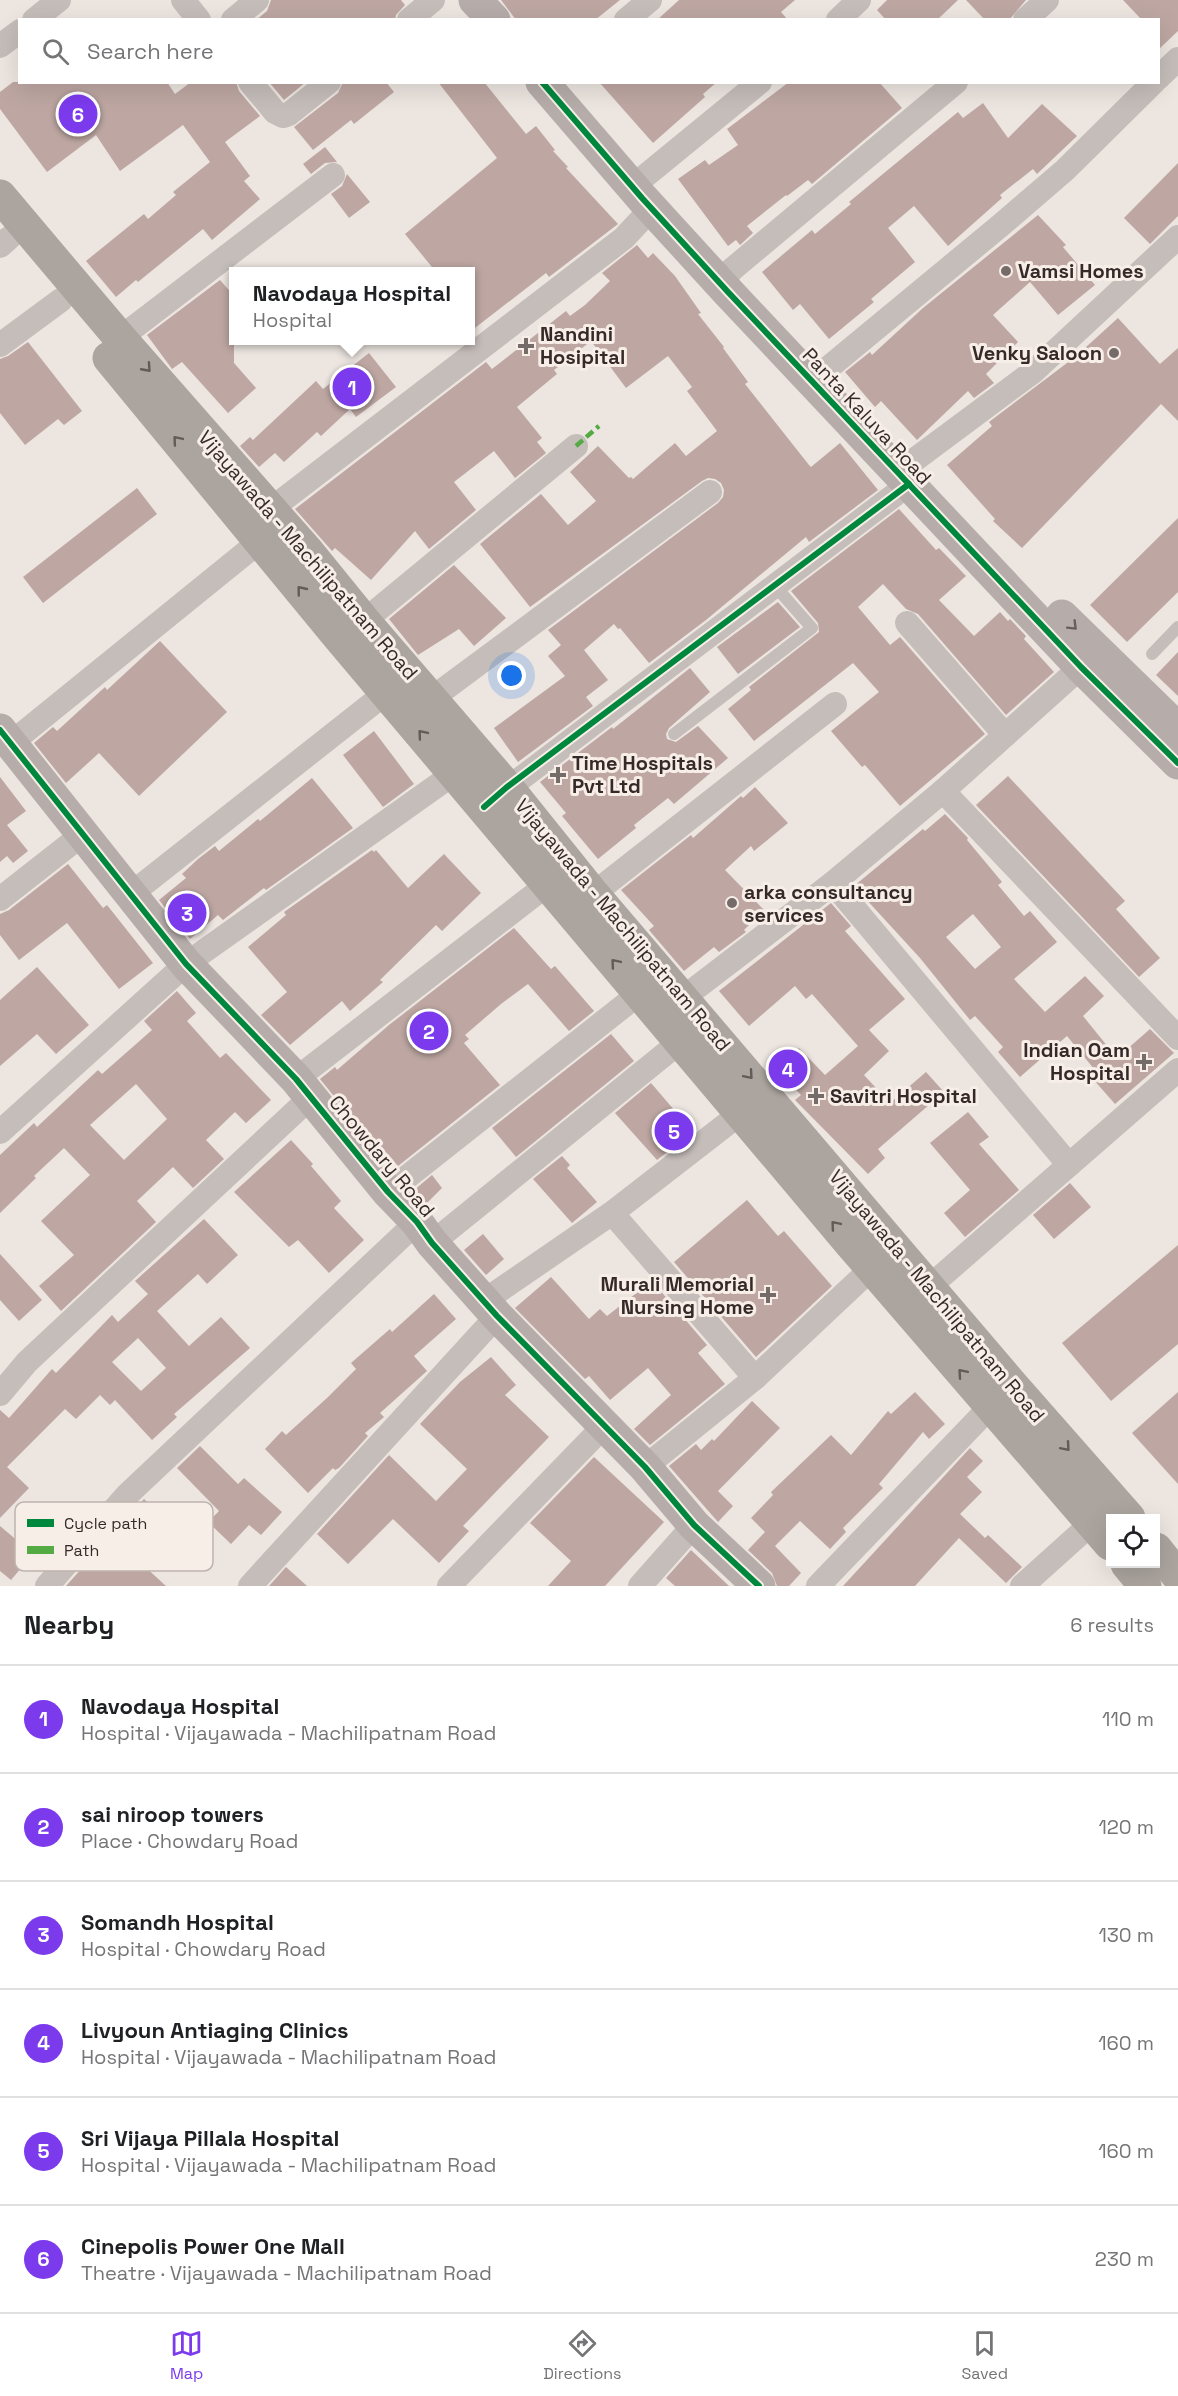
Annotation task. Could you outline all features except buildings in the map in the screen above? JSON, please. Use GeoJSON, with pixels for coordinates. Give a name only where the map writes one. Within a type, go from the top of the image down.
{"type":"FeatureCollection","features":[{"type":"Feature","properties":{"kind":"highway","name":"Vijayawada - Machilipatnam Road"},"geometry":{"type":"LineString","coordinates":[[0,196],[120,338],[272,509],[431,699],[467,765]]}},
{"type":"Feature","properties":{"kind":"highway","name":"Vijayawada - Machilipatnam Road"},"geometry":{"type":"LineString","coordinates":[[3,237],[61,300],[387,692],[467,765],[593,894],[1126,1514]]}},
{"type":"Feature","properties":{"kind":"highway","name":"Vijayawada - Machilipatnam Road"},"geometry":{"type":"LineString","coordinates":[[496,797],[548,884],[872,1268],[1101,1533]]}},
{"type":"Feature","properties":{"kind":"highway"},"geometry":{"type":"LineString","coordinates":[[1160,1555],[1178,1576]]}},
{"type":"Feature","properties":{"kind":"highway"},"geometry":{"type":"LineString","coordinates":[[1131,1568],[1145,1586]]}},
{"type":"Feature","properties":{"kind":"street"},"geometry":{"type":"LineString","coordinates":[[36,18],[59,0]]}},
{"type":"Feature","properties":{"kind":"street"},"geometry":{"type":"LineString","coordinates":[[183,0],[197,18]]}},
{"type":"Feature","properties":{"kind":"street"},"geometry":{"type":"LineString","coordinates":[[235,18],[257,0]]}},
{"type":"Feature","properties":{"kind":"street"},"geometry":{"type":"LineString","coordinates":[[411,18],[433,0]]}},
{"type":"Feature","properties":{"kind":"street"},"geometry":{"type":"LineString","coordinates":[[464,0],[480,18]]}},
{"type":"Feature","properties":{"kind":"street"},"geometry":{"type":"LineString","coordinates":[[475,0],[492,18]]}},
{"type":"Feature","properties":{"kind":"street"},"geometry":{"type":"LineString","coordinates":[[628,18],[650,0]]}},
{"type":"Feature","properties":{"kind":"street"},"geometry":{"type":"LineString","coordinates":[[840,18],[859,0]]}},
{"type":"Feature","properties":{"kind":"street"},"geometry":{"type":"LineString","coordinates":[[1027,18],[1047,0]]}},
{"type":"Feature","properties":{"kind":"street"},"geometry":{"type":"LineString","coordinates":[[0,46],[18,32]]}},
{"type":"Feature","properties":{"kind":"street"},"geometry":{"type":"LineString","coordinates":[[1160,76],[1178,59]]}},
{"type":"Feature","properties":{"kind":"street"},"geometry":{"type":"LineString","coordinates":[[252,84],[274,112],[283,116],[289,114],[326,84]]}},
{"type":"Feature","properties":{"kind":"street","name":"Panta Kaluva Road"},"geometry":{"type":"LineString","coordinates":[[544,84],[651,209],[822,373],[1081,668],[1178,763]]}},
{"type":"Feature","properties":{"kind":"street","name":"Panta Kaluva Road"},"geometry":{"type":"LineString","coordinates":[[557,84],[644,177],[727,280],[909,474],[1178,729]]}},
{"type":"Feature","properties":{"kind":"street"},"geometry":{"type":"LineString","coordinates":[[644,177],[758,84]]}},
{"type":"Feature","properties":{"kind":"street"},"geometry":{"type":"LineString","coordinates":[[727,280],[954,84]]}},
{"type":"Feature","properties":{"kind":"street"},"geometry":{"type":"LineString","coordinates":[[822,373],[1049,184],[1152,84]]}},
{"type":"Feature","properties":{"kind":"street"},"geometry":{"type":"LineString","coordinates":[[120,338],[333,175]]}},
{"type":"Feature","properties":{"kind":"street"},"geometry":{"type":"LineString","coordinates":[[272,509],[624,238],[651,209]]}},
{"type":"Feature","properties":{"kind":"street"},"geometry":{"type":"LineString","coordinates":[[496,797],[775,586],[1034,370],[1178,237]]}},
{"type":"Feature","properties":{"kind":"street"},"geometry":{"type":"LineString","coordinates":[[0,345],[61,300]]}},
{"type":"Feature","properties":{"kind":"street"},"geometry":{"type":"LineString","coordinates":[[364,621],[576,446]]}},
{"type":"Feature","properties":{"kind":"street"},"geometry":{"type":"LineString","coordinates":[[431,699],[710,492]]}},
{"type":"Feature","properties":{"kind":"street"},"geometry":{"type":"LineString","coordinates":[[6,737],[260,541]]}},
{"type":"Feature","properties":{"kind":"street"},"geometry":{"type":"LineString","coordinates":[[907,623],[1005,735]]}},
{"type":"Feature","properties":{"kind":"street"},"geometry":{"type":"LineString","coordinates":[[684,998],[834,883],[943,791],[1081,668]]}},
{"type":"Feature","properties":{"kind":"street"},"geometry":{"type":"LineString","coordinates":[[131,894],[387,692]]}},
{"type":"Feature","properties":{"kind":"street"},"geometry":{"type":"LineString","coordinates":[[593,894],[836,704]]}},
{"type":"Feature","properties":{"kind":"street","name":"Chowdary Road"},"geometry":{"type":"LineString","coordinates":[[6,737],[186,964],[304,1088],[388,1192],[491,1308],[645,1467],[694,1525],[759,1586]]}},
{"type":"Feature","properties":{"kind":"street"},"geometry":{"type":"LineString","coordinates":[[0,1132],[186,964],[467,765]]}},
{"type":"Feature","properties":{"kind":"street"},"geometry":{"type":"LineString","coordinates":[[943,791],[1178,1038]]}},
{"type":"Feature","properties":{"kind":"street"},"geometry":{"type":"LineString","coordinates":[[0,899],[83,834]]}},
{"type":"Feature","properties":{"kind":"street"},"geometry":{"type":"LineString","coordinates":[[834,883],[1070,1166]]}},
{"type":"Feature","properties":{"kind":"street"},"geometry":{"type":"LineString","coordinates":[[0,1394],[27,1362],[304,1088],[548,884]]}},
{"type":"Feature","properties":{"kind":"street"},"geometry":{"type":"LineString","coordinates":[[388,1192],[640,993]]}},
{"type":"Feature","properties":{"kind":"street"},"geometry":{"type":"LineString","coordinates":[[121,1502],[425,1232],[681,1041]]}},
{"type":"Feature","properties":{"kind":"street"},"geometry":{"type":"LineString","coordinates":[[929,1287],[1178,1070]]}},
{"type":"Feature","properties":{"kind":"street"},"geometry":{"type":"LineString","coordinates":[[250,1586],[491,1308],[741,1113]]}},
{"type":"Feature","properties":{"kind":"street"},"geometry":{"type":"LineString","coordinates":[[612,1213],[755,1378]]}},
{"type":"Feature","properties":{"kind":"street"},"geometry":{"type":"LineString","coordinates":[[645,1467],[755,1378],[872,1268]]}},
{"type":"Feature","properties":{"kind":"street"},"geometry":{"type":"LineString","coordinates":[[818,1586],[991,1406]]}},
{"type":"Feature","properties":{"kind":"street"},"geometry":{"type":"LineString","coordinates":[[448,1586],[603,1426]]}},
{"type":"Feature","properties":{"kind":"street"},"geometry":{"type":"LineString","coordinates":[[640,1586],[694,1525]]}},
{"type":"Feature","properties":{"kind":"street"},"geometry":{"type":"LineString","coordinates":[[1022,1586],[1101,1533]]}},
{"type":"Feature","properties":{"kind":"street"},"geometry":{"type":"LineString","coordinates":[[47,1586],[60,1571]]}},
{"type":"Feature","properties":{"kind":"lane"},"geometry":{"type":"LineString","coordinates":[[674,734],[812,628],[775,586]]}},
{"type":"Feature","properties":{"kind":"lane"},"geometry":{"type":"LineString","coordinates":[[1152,654],[1178,627]]}},
{"type":"Feature","properties":{"kind":"marked path"},"geometry":{"type":"LineString","coordinates":[[576,446],[599,426]]}},
{"type":"Feature","properties":{"kind":"cycle path"},"geometry":{"type":"LineString","coordinates":[[544,84],[642,198],[728,292],[1081,667],[1178,763]]}},
{"type":"Feature","properties":{"kind":"cycle path"},"geometry":{"type":"LineString","coordinates":[[484,807],[507,787],[909,484]]}},
{"type":"Feature","properties":{"kind":"cycle path"},"geometry":{"type":"LineString","coordinates":[[0,730],[186,964],[296,1079],[388,1192],[417,1222],[432,1243],[497,1316],[645,1467],[694,1525],[759,1586]]}},
{"type":"Feature","properties":{"kind":"place","name":"Cinepolis Power One Mall"},"geometry":{"type":"Point","coordinates":[78,114]}},
{"type":"Feature","properties":{"kind":"place","name":"Vamsi Homes"},"geometry":{"type":"Point","coordinates":[1006,271]}},
{"type":"Feature","properties":{"kind":"place","name":"Nandini Hosipital"},"geometry":{"type":"Point","coordinates":[526,346]}},
{"type":"Feature","properties":{"kind":"place","name":"Venky Saloon"},"geometry":{"type":"Point","coordinates":[1114,353]}},
{"type":"Feature","properties":{"kind":"place","name":"Navodaya Hospital"},"geometry":{"type":"Point","coordinates":[352,387]}},
{"type":"Feature","properties":{"kind":"place","name":"Time Hospitals Pvt Ltd"},"geometry":{"type":"Point","coordinates":[558,775]}},
{"type":"Feature","properties":{"kind":"place","name":"arka consultancy services"},"geometry":{"type":"Point","coordinates":[732,903]}},
{"type":"Feature","properties":{"kind":"place","name":"Somandh Hospital"},"geometry":{"type":"Point","coordinates":[187,913]}},
{"type":"Feature","properties":{"kind":"place","name":"sai niroop towers"},"geometry":{"type":"Point","coordinates":[429,1031]}},
{"type":"Feature","properties":{"kind":"place","name":"Indian Oam Hospital"},"geometry":{"type":"Point","coordinates":[1144,1062]}},
{"type":"Feature","properties":{"kind":"place","name":"Livyoun Antiaging Clinics"},"geometry":{"type":"Point","coordinates":[788,1069]}},
{"type":"Feature","properties":{"kind":"place","name":"Savitri Hospital"},"geometry":{"type":"Point","coordinates":[816,1096]}},
{"type":"Feature","properties":{"kind":"place","name":"Sri Vijaya Pillala Hospital"},"geometry":{"type":"Point","coordinates":[674,1131]}},
{"type":"Feature","properties":{"kind":"place","name":"Murali Memorial Nursing Home"},"geometry":{"type":"Point","coordinates":[768,1295]}}]}
